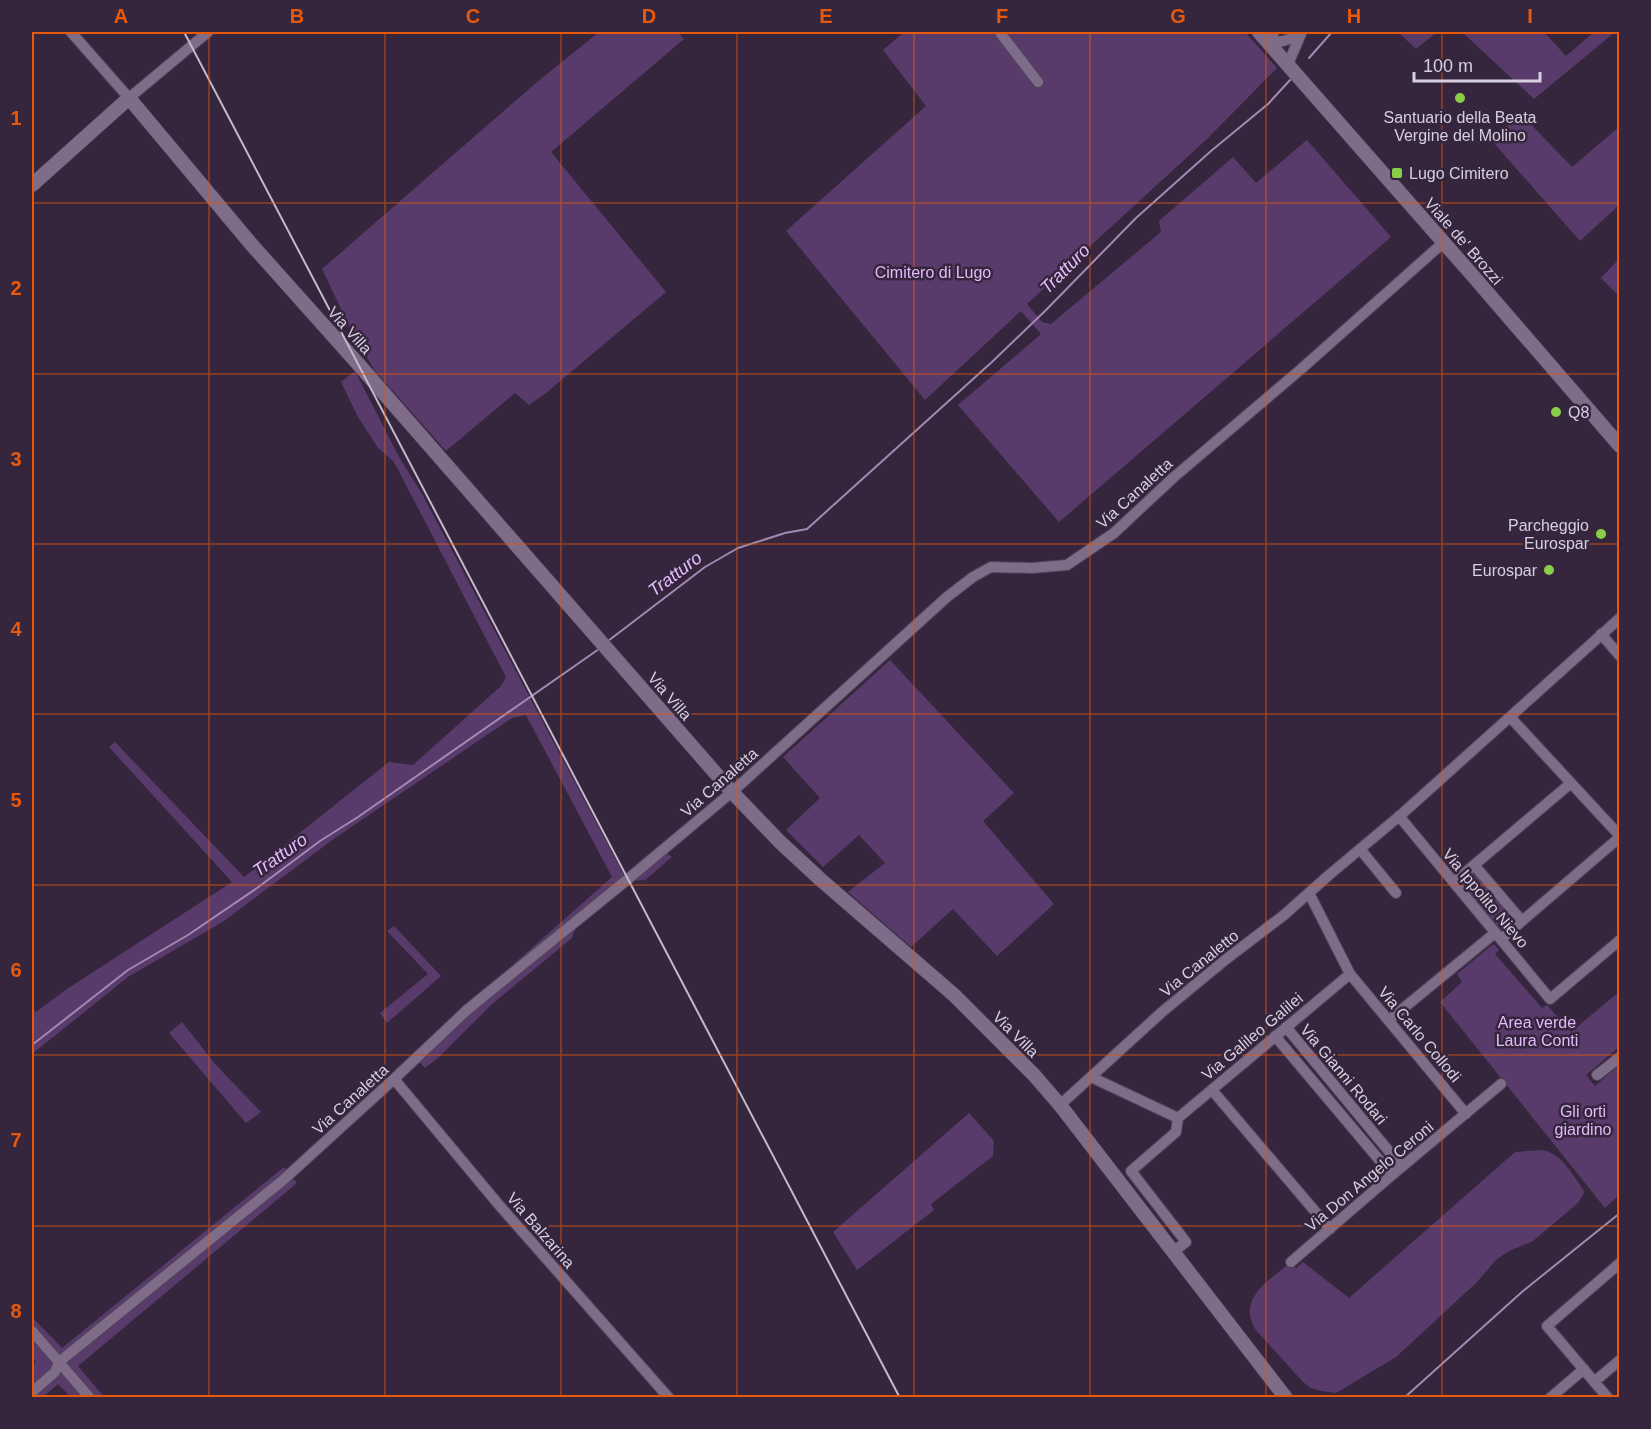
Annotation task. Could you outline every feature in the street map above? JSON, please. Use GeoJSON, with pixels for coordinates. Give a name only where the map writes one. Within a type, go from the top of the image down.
{"type":"FeatureCollection","features":[{"type":"Feature","properties":{"kind":"street"},"geometry":{"type":"LineString","coordinates":[[70,32],[129,98]]}},
{"type":"Feature","properties":{"kind":"street"},"geometry":{"type":"LineString","coordinates":[[32,185],[129,98],[208,32]]}},
{"type":"Feature","properties":{"kind":"street"},"geometry":{"type":"LineString","coordinates":[[1003,32],[1001,33],[1038,82]]}},
{"type":"Feature","properties":{"kind":"street","name":"Viale de' Brozzi"},"geometry":{"type":"LineString","coordinates":[[1259,32],[1272,37],[1288,64],[1620,446]]}},
{"type":"Feature","properties":{"kind":"street"},"geometry":{"type":"LineString","coordinates":[[1272,37],[1283,41],[1301,34]]}},
{"type":"Feature","properties":{"kind":"street"},"geometry":{"type":"LineString","coordinates":[[1288,64],[1301,34]]}},
{"type":"Feature","properties":{"kind":"street","name":"Via Villa"},"geometry":{"type":"LineString","coordinates":[[129,98],[251,244],[732,792],[780,842],[821,880],[954,995],[1034,1075],[1060,1105],[1286,1398]]}},
{"type":"Feature","properties":{"kind":"street","name":"Via Canaletta"},"geometry":{"type":"LineString","coordinates":[[32,1392],[55,1372],[59,1362],[282,1181],[394,1080],[467,1010],[732,792],[947,597],[972,577],[991,567],[1032,568],[1067,565],[1114,533],[1174,477],[1300,370],[1444,242]]}},
{"type":"Feature","properties":{"kind":"street","name":"Via Canaletto"},"geometry":{"type":"LineString","coordinates":[[1060,1105],[1162,1012],[1284,915],[1399,816],[1620,618]]}},
{"type":"Feature","properties":{"kind":"street"},"geometry":{"type":"LineString","coordinates":[[1601,634],[1620,656]]}},
{"type":"Feature","properties":{"kind":"street"},"geometry":{"type":"LineString","coordinates":[[1389,1020],[1498,936],[1522,921],[1620,837],[1510,717]]}},
{"type":"Feature","properties":{"kind":"street"},"geometry":{"type":"LineString","coordinates":[[1454,882],[1571,783]]}},
{"type":"Feature","properties":{"kind":"street","name":"Via Ippolito Nievo"},"geometry":{"type":"LineString","coordinates":[[1399,816],[1550,999],[1620,940]]}},
{"type":"Feature","properties":{"kind":"street"},"geometry":{"type":"LineString","coordinates":[[1360,849],[1396,893]]}},
{"type":"Feature","properties":{"kind":"street"},"geometry":{"type":"LineString","coordinates":[[1474,865],[1522,921]]}},
{"type":"Feature","properties":{"kind":"street"},"geometry":{"type":"LineString","coordinates":[[1309,893],[1350,974]]}},
{"type":"Feature","properties":{"kind":"street","name":"Via Carlo Collodi"},"geometry":{"type":"LineString","coordinates":[[1350,974],[1466,1114]]}},
{"type":"Feature","properties":{"kind":"street","name":"Via Galileo Galilei"},"geometry":{"type":"LineString","coordinates":[[1178,1118],[1350,974]]}},
{"type":"Feature","properties":{"kind":"street","name":"Via Gianni Rodari"},"geometry":{"type":"LineString","coordinates":[[1286,1028],[1402,1167]]}},
{"type":"Feature","properties":{"kind":"street","name":"Via Gianni Rodari"},"geometry":{"type":"LineString","coordinates":[[1275,1036],[1392,1175]]}},
{"type":"Feature","properties":{"kind":"street"},"geometry":{"type":"LineString","coordinates":[[1598,1075],[1620,1057]]}},
{"type":"Feature","properties":{"kind":"street"},"geometry":{"type":"LineString","coordinates":[[1091,1077],[1178,1118],[1176,1132],[1131,1171],[1186,1242],[1173,1252]]}},
{"type":"Feature","properties":{"kind":"street","name":"Via Balzarina"},"geometry":{"type":"LineString","coordinates":[[394,1080],[499,1205],[669,1398]]}},
{"type":"Feature","properties":{"kind":"street","name":"Via Don Angelo Ceroni"},"geometry":{"type":"LineString","coordinates":[[1292,1262],[1501,1084]]}},
{"type":"Feature","properties":{"kind":"street"},"geometry":{"type":"LineString","coordinates":[[1212,1090],[1330,1229]]}},
{"type":"Feature","properties":{"kind":"street"},"geometry":{"type":"LineString","coordinates":[[1608,1398],[1547,1326],[1620,1263]]}},
{"type":"Feature","properties":{"kind":"street"},"geometry":{"type":"LineString","coordinates":[[32,1331],[90,1398]]}},
{"type":"Feature","properties":{"kind":"street"},"geometry":{"type":"LineString","coordinates":[[1594,1382],[1620,1360]]}},
{"type":"Feature","properties":{"kind":"street"},"geometry":{"type":"LineString","coordinates":[[1550,1398],[1584,1369]]}},
{"type":"Feature","properties":{"kind":"green space"},"geometry":{"type":"Polygon","coordinates":[[[599,32],[678,32],[684,39],[551,152],[666,292],[546,393],[529,405],[515,393],[446,451],[375,371],[353,334],[322,269],[536,83],[599,32]]]}},
{"type":"Feature","properties":{"kind":"green space","name":"Cimitero di Lugo"},"geometry":{"type":"Polygon","coordinates":[[[904,32],[1245,32],[1277,68],[1207,139],[1027,304],[1042,322],[1051,324],[1161,232],[1159,221],[1233,157],[1256,183],[1307,140],[1391,237],[1059,522],[958,405],[1041,334],[1021,311],[925,400],[786,231],[926,106],[883,50],[904,32]]]}},
{"type":"Feature","properties":{"kind":"green space"},"geometry":{"type":"Polygon","coordinates":[[[1398,32],[1437,32],[1416,49],[1398,32]]]}},
{"type":"Feature","properties":{"kind":"green space"},"geometry":{"type":"Polygon","coordinates":[[[1462,32],[1544,32],[1566,56],[1594,32],[1615,32],[1534,99],[1462,32]]]}},
{"type":"Feature","properties":{"kind":"green space"},"geometry":{"type":"Polygon","coordinates":[[[1520,113],[1572,167],[1619,127],[1619,205],[1580,241],[1492,141],[1520,113]]]}},
{"type":"Feature","properties":{"kind":"green space"},"geometry":{"type":"Polygon","coordinates":[[[1619,259],[1619,296],[1601,278],[1619,259]]]}},
{"type":"Feature","properties":{"kind":"green space"},"geometry":{"type":"Polygon","coordinates":[[[355,371],[624,875],[657,847],[672,857],[645,880],[631,881],[576,927],[572,938],[491,1005],[425,1068],[412,1054],[612,877],[526,715],[512,718],[335,838],[224,921],[128,977],[32,1054],[32,1008],[36,1012],[67,989],[232,882],[109,747],[115,742],[244,877],[389,762],[413,765],[501,686],[506,677],[394,462],[378,448],[358,417],[341,382],[355,371]]]}},
{"type":"Feature","properties":{"kind":"green space"},"geometry":{"type":"Polygon","coordinates":[[[890,660],[1014,793],[983,821],[1054,904],[997,956],[953,909],[911,947],[848,892],[885,863],[859,835],[823,867],[786,830],[820,798],[783,757],[890,660]]]}},
{"type":"Feature","properties":{"kind":"green space"},"geometry":{"type":"Polygon","coordinates":[[[1474,868],[1519,921],[1503,934],[1459,882],[1474,868]]]}},
{"type":"Feature","properties":{"kind":"green space"},"geometry":{"type":"Polygon","coordinates":[[[394,926],[441,976],[387,1023],[380,1013],[428,974],[387,931],[394,926]]]}},
{"type":"Feature","properties":{"kind":"green space"},"geometry":{"type":"Polygon","coordinates":[[[1492,945],[1499,950],[1495,954],[1542,1008],[1547,1005],[1571,1032],[1619,992],[1619,1047],[1586,1075],[1595,1086],[1619,1065],[1619,1195],[1605,1208],[1440,1002],[1462,982],[1457,974],[1492,945]]]}},
{"type":"Feature","properties":{"kind":"green space"},"geometry":{"type":"Polygon","coordinates":[[[182,1022],[216,1065],[261,1112],[246,1123],[169,1033],[182,1022]]]}},
{"type":"Feature","properties":{"kind":"green space"},"geometry":{"type":"Polygon","coordinates":[[[969,1113],[994,1141],[993,1156],[931,1204],[934,1210],[857,1270],[833,1232],[969,1113]]]}},
{"type":"Feature","properties":{"kind":"green space"},"geometry":{"type":"Polygon","coordinates":[[[1543,1150],[1561,1160],[1583,1189],[1584,1193],[1578,1203],[1533,1241],[1497,1259],[1476,1283],[1396,1357],[1336,1393],[1321,1391],[1303,1382],[1255,1329],[1250,1308],[1253,1299],[1266,1283],[1291,1262],[1296,1268],[1303,1262],[1349,1298],[1515,1152],[1543,1150]]]}},
{"type":"Feature","properties":{"kind":"green space"},"geometry":{"type":"Polygon","coordinates":[[[284,1167],[297,1183],[78,1366],[104,1397],[71,1397],[58,1384],[43,1397],[32,1397],[32,1366],[36,1362],[32,1356],[32,1317],[62,1348],[284,1167]]]}},
{"type":"Feature","properties":{"kind":"waterway","name":"Tratturo"},"geometry":{"type":"LineString","coordinates":[[1309,58],[1332,32]]}},
{"type":"Feature","properties":{"kind":"waterway","name":"Tratturo"},"geometry":{"type":"LineString","coordinates":[[608,641],[705,567],[738,548],[785,533],[807,529],[993,361],[1136,218],[1268,104],[1291,79]]}},
{"type":"Feature","properties":{"kind":"waterway","name":"Tratturo"},"geometry":{"type":"LineString","coordinates":[[32,1045],[128,970],[188,935],[257,888],[320,841],[599,649]]}},
{"type":"Feature","properties":{"kind":"waterway"},"geometry":{"type":"LineString","coordinates":[[1404,1398],[1523,1291],[1620,1213]]}},
{"type":"Feature","properties":{"kind":"railway"},"geometry":{"type":"LineString","coordinates":[[184,32],[900,1398]]}},
{"type":"Feature","properties":{"kind":"place","name":"Santuario della Beata Vergine del Molino"},"geometry":{"type":"Point","coordinates":[1460,98]}},
{"type":"Feature","properties":{"kind":"place","name":"Lugo Cimitero"},"geometry":{"type":"Point","coordinates":[1397,173]}},
{"type":"Feature","properties":{"kind":"place","name":"Q8"},"geometry":{"type":"Point","coordinates":[1556,412]}},
{"type":"Feature","properties":{"kind":"place","name":"Parcheggio Eurospar"},"geometry":{"type":"Point","coordinates":[1601,534]}},
{"type":"Feature","properties":{"kind":"place","name":"Eurospar"},"geometry":{"type":"Point","coordinates":[1549,570]}},
{"type":"Feature","properties":{"kind":"park label","name":"Area verde Laura Conti"},"geometry":{"type":"Point","coordinates":[1537,1031]}},
{"type":"Feature","properties":{"kind":"park label","name":"Gli orti giardino"},"geometry":{"type":"Point","coordinates":[1583,1120]}}]}
